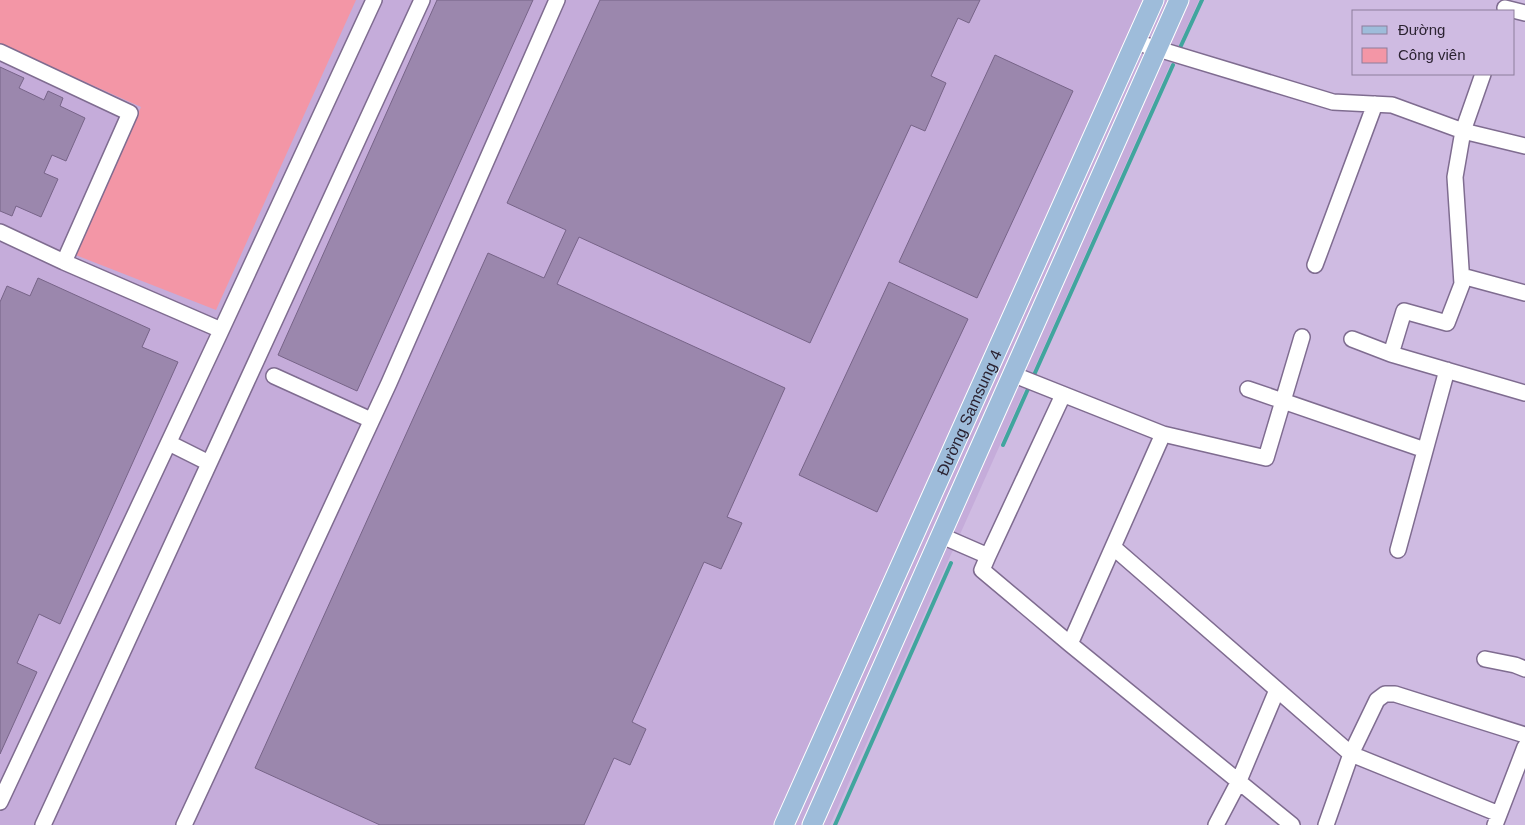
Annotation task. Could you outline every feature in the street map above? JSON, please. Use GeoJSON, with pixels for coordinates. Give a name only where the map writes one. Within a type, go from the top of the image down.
{"type":"FeatureCollection","features":[{"type":"Feature","properties":{"kind":"main road","name":"Đường Samsung 4"},"geometry":{"type":"LineString","coordinates":[[784,825],[1154,0]]}},
{"type":"Feature","properties":{"kind":"main road","name":"Đường Samsung 4"},"geometry":{"type":"LineString","coordinates":[[812,825],[1179,0]]}},
{"type":"Feature","properties":{"kind":"main road"},"geometry":{"type":"LineString","coordinates":[[918,526],[942,536]]}},
{"type":"Feature","properties":{"kind":"main road"},"geometry":{"type":"LineString","coordinates":[[879,614],[902,624]]}},
{"type":"Feature","properties":{"kind":"street"},"geometry":{"type":"LineString","coordinates":[[0,802],[374,0]]}},
{"type":"Feature","properties":{"kind":"street"},"geometry":{"type":"LineString","coordinates":[[43,825],[422,0]]}},
{"type":"Feature","properties":{"kind":"street"},"geometry":{"type":"LineString","coordinates":[[184,825],[371,420],[557,0]]}},
{"type":"Feature","properties":{"kind":"street"},"geometry":{"type":"LineString","coordinates":[[1505,6],[1525,13]]}},
{"type":"Feature","properties":{"kind":"street"},"geometry":{"type":"LineString","coordinates":[[1135,42],[1334,102],[1392,105],[1463,131],[1525,146]]}},
{"type":"Feature","properties":{"kind":"street"},"geometry":{"type":"LineString","coordinates":[[0,52],[130,113],[64,262]]}},
{"type":"Feature","properties":{"kind":"street"},"geometry":{"type":"LineString","coordinates":[[1391,354],[1404,311],[1447,323],[1462,284],[1455,176],[1463,131],[1483,75]]}},
{"type":"Feature","properties":{"kind":"street"},"geometry":{"type":"LineString","coordinates":[[1315,265],[1374,104]]}},
{"type":"Feature","properties":{"kind":"street"},"geometry":{"type":"LineString","coordinates":[[1,235],[221,330]]}},
{"type":"Feature","properties":{"kind":"street"},"geometry":{"type":"LineString","coordinates":[[1462,276],[1525,293]]}},
{"type":"Feature","properties":{"kind":"street"},"geometry":{"type":"LineString","coordinates":[[1012,374],[1163,434],[1266,458],[1302,337]]}},
{"type":"Feature","properties":{"kind":"street"},"geometry":{"type":"LineString","coordinates":[[1352,339],[1391,354],[1525,393]]}},
{"type":"Feature","properties":{"kind":"street"},"geometry":{"type":"LineString","coordinates":[[1398,550],[1447,370]]}},
{"type":"Feature","properties":{"kind":"street"},"geometry":{"type":"LineString","coordinates":[[274,376],[371,420]]}},
{"type":"Feature","properties":{"kind":"street"},"geometry":{"type":"LineString","coordinates":[[1248,389],[1425,450]]}},
{"type":"Feature","properties":{"kind":"street"},"geometry":{"type":"LineString","coordinates":[[1063,395],[982,570],[1238,783],[1292,825]]}},
{"type":"Feature","properties":{"kind":"street"},"geometry":{"type":"LineString","coordinates":[[1070,644],[1163,434]]}},
{"type":"Feature","properties":{"kind":"street"},"geometry":{"type":"LineString","coordinates":[[169,443],[209,463]]}},
{"type":"Feature","properties":{"kind":"street"},"geometry":{"type":"LineString","coordinates":[[942,536],[988,556]]}},
{"type":"Feature","properties":{"kind":"street"},"geometry":{"type":"LineString","coordinates":[[1113,547],[1351,754],[1497,820],[1525,747]]}},
{"type":"Feature","properties":{"kind":"street"},"geometry":{"type":"LineString","coordinates":[[1485,659],[1525,669]]}},
{"type":"Feature","properties":{"kind":"street"},"geometry":{"type":"LineString","coordinates":[[1216,825],[1238,783],[1277,690]]}},
{"type":"Feature","properties":{"kind":"street"},"geometry":{"type":"LineString","coordinates":[[1326,825],[1351,754],[1377,700],[1386,694],[1395,694],[1525,735]]}},
{"type":"Feature","properties":{"kind":"shaded area"},"geometry":{"type":"Polygon","coordinates":[[[0,0],[1199,0],[830,825],[0,825],[0,0]]]}},
{"type":"Feature","properties":{"kind":"green space"},"geometry":{"type":"Polygon","coordinates":[[[0,0],[356,0],[216,310],[73,254],[141,107],[0,44],[0,0]]]}},
{"type":"Feature","properties":{"kind":"building"},"geometry":{"type":"Polygon","coordinates":[[[437,0],[533,0],[357,391],[278,355],[437,0]]]}},
{"type":"Feature","properties":{"kind":"building"},"geometry":{"type":"Polygon","coordinates":[[[600,0],[980,0],[969,23],[958,18],[931,76],[946,83],[925,131],[911,125],[810,343],[579,237],[557,284],[785,388],[727,517],[742,523],[721,569],[704,562],[632,722],[646,729],[630,765],[614,758],[584,825],[380,825],[255,768],[488,253],[544,278],[566,230],[507,203],[600,0]]]}},
{"type":"Feature","properties":{"kind":"building"},"geometry":{"type":"Polygon","coordinates":[[[995,55],[1073,91],[977,298],[899,262],[995,55]]]}},
{"type":"Feature","properties":{"kind":"building"},"geometry":{"type":"Polygon","coordinates":[[[0,67],[24,78],[19,88],[44,100],[48,91],[63,98],[60,106],[85,118],[66,161],[52,155],[44,173],[58,179],[41,217],[16,206],[12,216],[0,211],[0,67]]]}},
{"type":"Feature","properties":{"kind":"building"},"geometry":{"type":"Polygon","coordinates":[[[38,278],[150,329],[142,347],[178,362],[60,624],[39,614],[17,663],[37,672],[0,754],[0,302],[7,286],[30,296],[38,278]]]}},
{"type":"Feature","properties":{"kind":"building"},"geometry":{"type":"Polygon","coordinates":[[[889,282],[968,319],[877,512],[799,475],[889,282]]]}},
{"type":"Feature","properties":{"kind":"waterway"},"geometry":{"type":"LineString","coordinates":[[1179,50],[1202,0]]}},
{"type":"Feature","properties":{"kind":"waterway"},"geometry":{"type":"LineString","coordinates":[[1034,375],[1173,65]]}},
{"type":"Feature","properties":{"kind":"waterway"},"geometry":{"type":"LineString","coordinates":[[1003,445],[1028,389]]}},
{"type":"Feature","properties":{"kind":"waterway"},"geometry":{"type":"LineString","coordinates":[[835,825],[951,563]]}}]}
